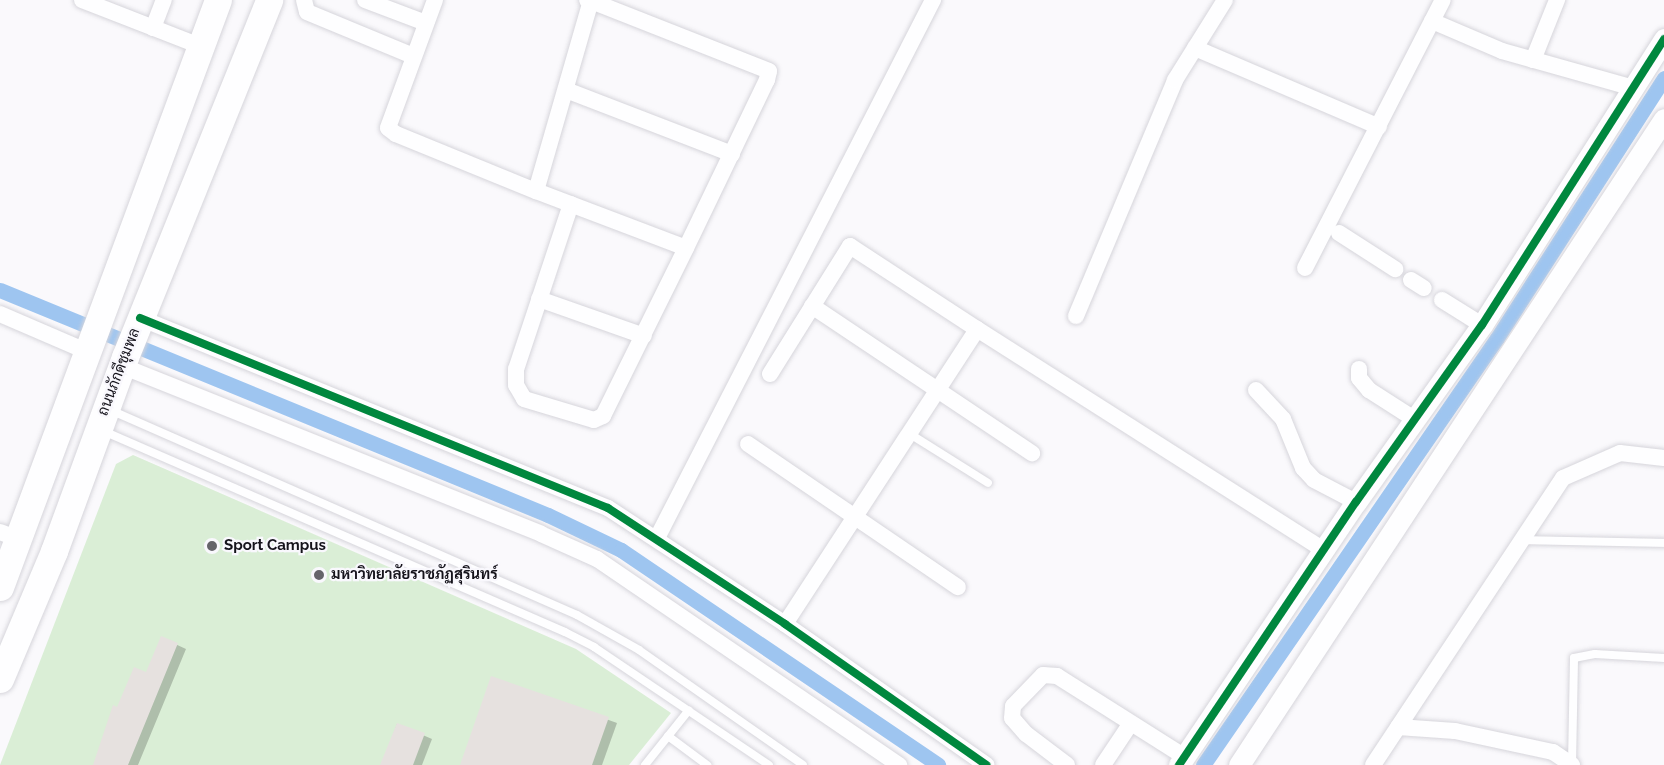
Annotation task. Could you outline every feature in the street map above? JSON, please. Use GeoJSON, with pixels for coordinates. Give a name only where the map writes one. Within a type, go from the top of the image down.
{"type":"FeatureCollection","features":[{"type":"Feature","properties":{"kind":"main road"},"geometry":{"type":"LineString","coordinates":[[0,587],[9,536],[103,308],[218,0]]}},
{"type":"Feature","properties":{"kind":"main road","name":"ถนนภักดีชุมพล"},"geometry":{"type":"LineString","coordinates":[[0,679],[54,551],[123,361],[269,0]]}},
{"type":"Feature","properties":{"kind":"street"},"geometry":{"type":"LineString","coordinates":[[82,0],[200,46]]}},
{"type":"Feature","properties":{"kind":"street"},"geometry":{"type":"LineString","coordinates":[[153,28],[164,0]]}},
{"type":"Feature","properties":{"kind":"street"},"geometry":{"type":"LineString","coordinates":[[304,0],[307,12],[413,56]]}},
{"type":"Feature","properties":{"kind":"street"},"geometry":{"type":"LineString","coordinates":[[365,0],[426,23]]}},
{"type":"Feature","properties":{"kind":"street"},"geometry":{"type":"LineString","coordinates":[[435,0],[388,128],[396,135],[686,248]]}},
{"type":"Feature","properties":{"kind":"street"},"geometry":{"type":"LineString","coordinates":[[657,538],[933,0]]}},
{"type":"Feature","properties":{"kind":"street"},"geometry":{"type":"LineString","coordinates":[[1076,316],[1175,80],[1226,0]]}},
{"type":"Feature","properties":{"kind":"street"},"geometry":{"type":"LineString","coordinates":[[1305,268],[1443,0]]}},
{"type":"Feature","properties":{"kind":"street"},"geometry":{"type":"LineString","coordinates":[[1533,60],[1557,0]]}},
{"type":"Feature","properties":{"kind":"street"},"geometry":{"type":"LineString","coordinates":[[536,191],[590,1],[769,71],[732,154],[644,336],[603,416],[594,420],[524,399],[516,385],[516,369],[572,204]]}},
{"type":"Feature","properties":{"kind":"street"},"geometry":{"type":"LineString","coordinates":[[1432,21],[1533,60],[1630,87]]}},
{"type":"Feature","properties":{"kind":"street"},"geometry":{"type":"LineString","coordinates":[[1067,765],[1012,718],[1013,706],[1039,677],[1057,676],[1131,723],[1182,761],[1356,502],[1482,325],[1630,87],[1664,39]]}},
{"type":"Feature","properties":{"kind":"street"},"geometry":{"type":"LineString","coordinates":[[1195,48],[1379,127]]}},
{"type":"Feature","properties":{"kind":"street"},"geometry":{"type":"LineString","coordinates":[[566,90],[732,154]]}},
{"type":"Feature","properties":{"kind":"street"},"geometry":{"type":"LineString","coordinates":[[1239,765],[1664,119]]}},
{"type":"Feature","properties":{"kind":"street"},"geometry":{"type":"LineString","coordinates":[[1339,233],[1395,269]]}},
{"type":"Feature","properties":{"kind":"street"},"geometry":{"type":"LineString","coordinates":[[770,374],[852,246],[977,329],[1325,551]]}},
{"type":"Feature","properties":{"kind":"street"},"geometry":{"type":"LineString","coordinates":[[540,299],[644,336]]}},
{"type":"Feature","properties":{"kind":"street"},"geometry":{"type":"LineString","coordinates":[[1442,300],[1482,325]]}},
{"type":"Feature","properties":{"kind":"street"},"geometry":{"type":"LineString","coordinates":[[812,306],[1032,453]]}},
{"type":"Feature","properties":{"kind":"street"},"geometry":{"type":"LineString","coordinates":[[0,314],[88,345]]}},
{"type":"Feature","properties":{"kind":"street"},"geometry":{"type":"LineString","coordinates":[[139,322],[580,496],[657,538],[785,624],[986,765]]}},
{"type":"Feature","properties":{"kind":"street"},"geometry":{"type":"LineString","coordinates":[[785,624],[977,329]]}},
{"type":"Feature","properties":{"kind":"street"},"geometry":{"type":"LineString","coordinates":[[123,361],[530,529],[597,560],[899,765]]}},
{"type":"Feature","properties":{"kind":"street"},"geometry":{"type":"LineString","coordinates":[[1359,369],[1359,378],[1370,390],[1416,420]]}},
{"type":"Feature","properties":{"kind":"street"},"geometry":{"type":"LineString","coordinates":[[1256,390],[1279,413],[1304,468],[1314,480],[1356,502]]}},
{"type":"Feature","properties":{"kind":"street"},"geometry":{"type":"LineString","coordinates":[[748,444],[857,516],[958,587]]}},
{"type":"Feature","properties":{"kind":"street"},"geometry":{"type":"LineString","coordinates":[[1373,765],[1563,478],[1620,453],[1664,458]]}},
{"type":"Feature","properties":{"kind":"street"},"geometry":{"type":"LineString","coordinates":[[1103,765],[1131,723]]}},
{"type":"Feature","properties":{"kind":"street"},"geometry":{"type":"LineString","coordinates":[[1398,728],[1455,731],[1553,752],[1576,765]]}},
{"type":"Feature","properties":{"kind":"lane"},"geometry":{"type":"LineString","coordinates":[[101,418],[566,632],[689,710],[769,765]]}},
{"type":"Feature","properties":{"kind":"lane"},"geometry":{"type":"LineString","coordinates":[[101,418],[577,615],[639,650],[803,765]]}},
{"type":"Feature","properties":{"kind":"lane"},"geometry":{"type":"LineString","coordinates":[[910,434],[988,483]]}},
{"type":"Feature","properties":{"kind":"lane"},"geometry":{"type":"LineString","coordinates":[[1522,540],[1664,543]]}},
{"type":"Feature","properties":{"kind":"lane"},"geometry":{"type":"LineString","coordinates":[[1576,765],[1574,658],[1595,654],[1664,658]]}},
{"type":"Feature","properties":{"kind":"lane"},"geometry":{"type":"LineString","coordinates":[[645,765],[689,710]]}},
{"type":"Feature","properties":{"kind":"lane"},"geometry":{"type":"LineString","coordinates":[[668,736],[707,765]]}},
{"type":"Feature","properties":{"kind":"green space","name":"Sport Campus"},"geometry":{"type":"Polygon","coordinates":[[[133,455],[576,649],[671,713],[629,765],[0,765],[116,464],[133,455]]]}},
{"type":"Feature","properties":{"kind":"building"},"geometry":{"type":"Polygon","coordinates":[[[161,636],[178,643],[128,765],[93,765],[113,705],[117,707],[134,667],[146,672],[161,636]]]}},
{"type":"Feature","properties":{"kind":"building"},"geometry":{"type":"Polygon","coordinates":[[[491,676],[609,717],[592,765],[460,765],[491,676]]]}},
{"type":"Feature","properties":{"kind":"building"},"geometry":{"type":"Polygon","coordinates":[[[397,723],[425,733],[413,765],[380,765],[397,723]]]}},
{"type":"Feature","properties":{"kind":"waterway"},"geometry":{"type":"LineString","coordinates":[[1203,765],[1497,338],[1664,78]]}},
{"type":"Feature","properties":{"kind":"waterway"},"geometry":{"type":"LineString","coordinates":[[0,290],[548,515],[621,550],[938,765]]}},
{"type":"Feature","properties":{"kind":"cycle path"},"geometry":{"type":"LineString","coordinates":[[1179,765],[1356,502],[1482,325],[1664,39]]}},
{"type":"Feature","properties":{"kind":"cycle path"},"geometry":{"type":"LineString","coordinates":[[140,318],[608,508],[785,624],[986,765]]}},
{"type":"Feature","properties":{"kind":"place","name":"Sport Campus"},"geometry":{"type":"Point","coordinates":[212,546]}},
{"type":"Feature","properties":{"kind":"place","name":"มหาวิทยาลัยราชภัฏสุรินทร์"},"geometry":{"type":"Point","coordinates":[319,575]}}]}
